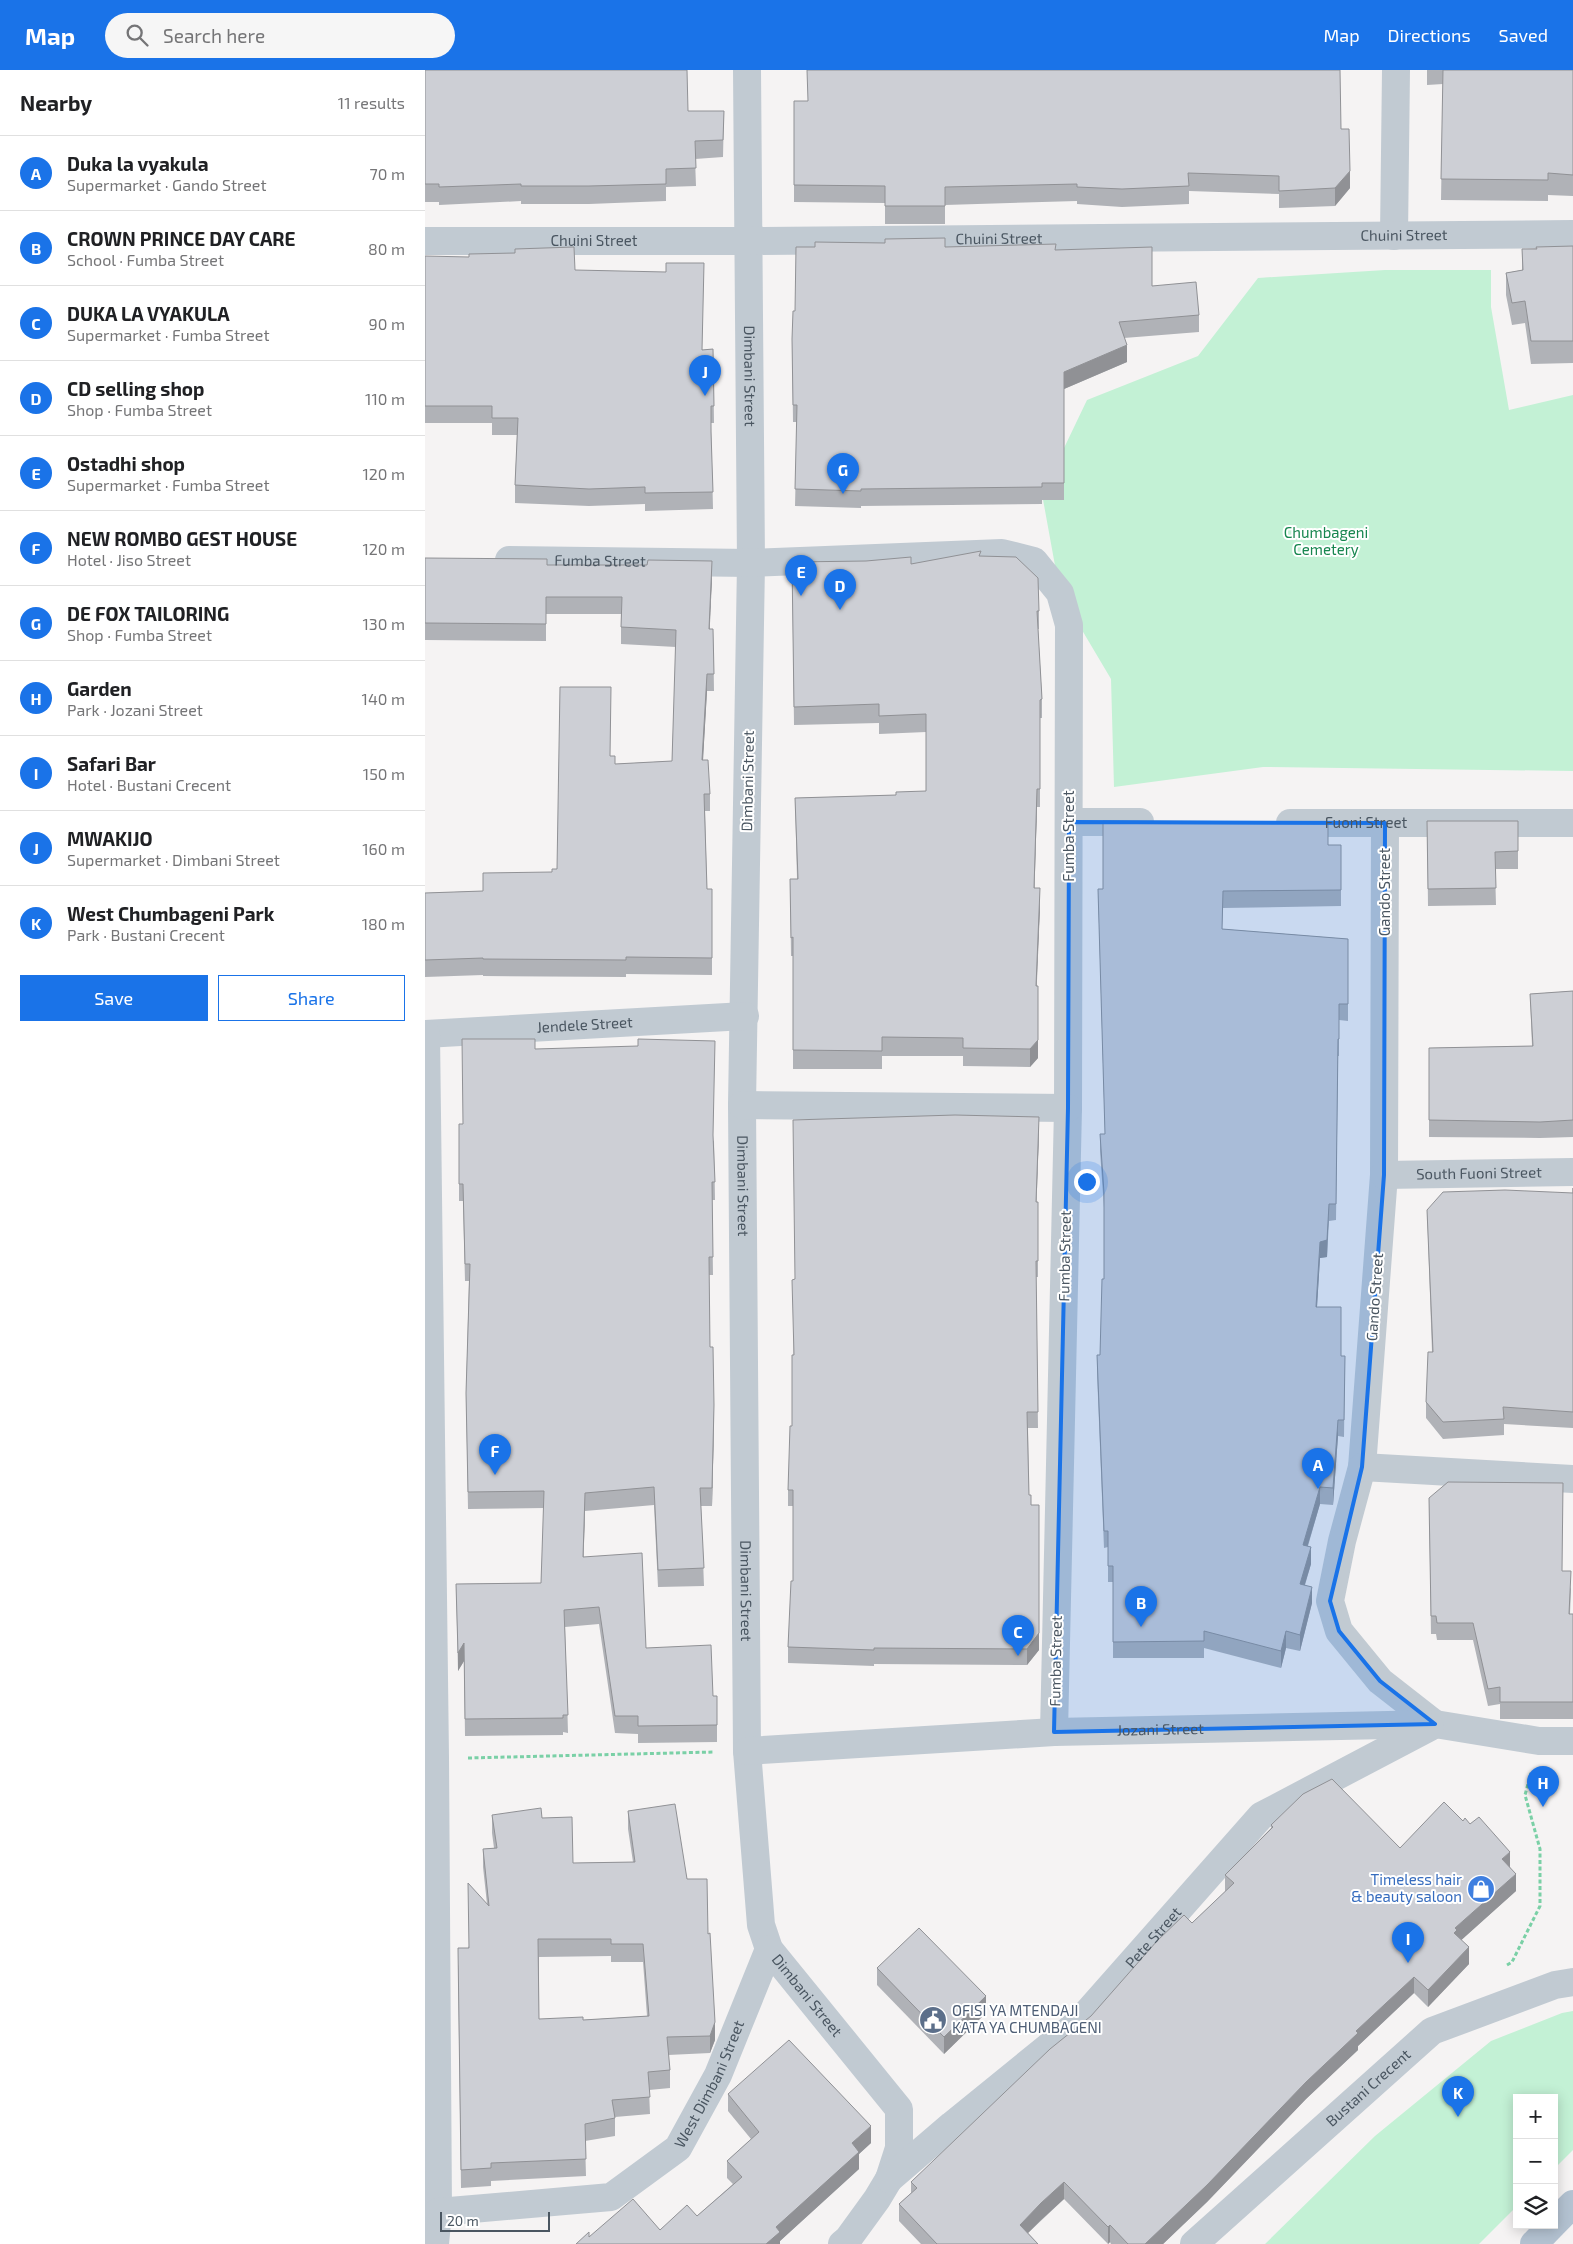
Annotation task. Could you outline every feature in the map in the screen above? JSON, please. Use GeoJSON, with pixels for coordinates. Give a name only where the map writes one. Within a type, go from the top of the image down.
{"type":"FeatureCollection","features":[{"type":"Feature","properties":{"kind":"main road"},"geometry":{"type":"LineString","coordinates":[[1558,2219],[1573,2204]]}},
{"type":"Feature","properties":{"kind":"main road"},"geometry":{"type":"LineString","coordinates":[[1534,2244],[1548,2229]]}},
{"type":"Feature","properties":{"kind":"street","name":"Dimbani Street"},"geometry":{"type":"LineString","coordinates":[[747,70],[751,563],[745,1016],[742,1105],[747,1751],[761,1925],[769,1949],[899,2109],[899,2148],[889,2179],[848,2242]]}},
{"type":"Feature","properties":{"kind":"street"},"geometry":{"type":"LineString","coordinates":[[1394,236],[1397,70]]}},
{"type":"Feature","properties":{"kind":"street","name":"Chuini Street"},"geometry":{"type":"LineString","coordinates":[[425,241],[749,241],[1573,234]]}},
{"type":"Feature","properties":{"kind":"street","name":"Fumba Street"},"geometry":{"type":"LineString","coordinates":[[484,560],[751,563],[1002,554],[1034,561],[1060,593],[1069,625],[1069,1108],[1054,1732]]}},
{"type":"Feature","properties":{"kind":"street"},"geometry":{"type":"LineString","coordinates":[[1069,822],[1168,822]]}},
{"type":"Feature","properties":{"kind":"street","name":"Fuoni Street"},"geometry":{"type":"LineString","coordinates":[[1266,822],[1573,823]]}},
{"type":"Feature","properties":{"kind":"street","name":"Gando Street"},"geometry":{"type":"LineString","coordinates":[[1385,823],[1384,1175],[1362,1467],[1342,1542],[1330,1601],[1339,1631],[1380,1682],[1435,1724]]}},
{"type":"Feature","properties":{"kind":"street","name":"Jendele Street"},"geometry":{"type":"LineString","coordinates":[[425,1034],[745,1016]]}},
{"type":"Feature","properties":{"kind":"street"},"geometry":{"type":"LineString","coordinates":[[425,1034],[435,1758],[438,2212],[435,2244]]}},
{"type":"Feature","properties":{"kind":"street"},"geometry":{"type":"LineString","coordinates":[[742,1105],[1069,1108]]}},
{"type":"Feature","properties":{"kind":"street","name":"South Fuoni Street"},"geometry":{"type":"LineString","coordinates":[[1384,1175],[1573,1172]]}},
{"type":"Feature","properties":{"kind":"street"},"geometry":{"type":"LineString","coordinates":[[1362,1467],[1573,1479]]}},
{"type":"Feature","properties":{"kind":"street","name":"Jozani Street"},"geometry":{"type":"LineString","coordinates":[[747,1751],[1054,1732],[1435,1724],[1539,1741],[1573,1740]]}},
{"type":"Feature","properties":{"kind":"street","name":"Pete Street"},"geometry":{"type":"LineString","coordinates":[[889,2179],[952,2124],[1079,2022],[1261,1816],[1435,1724]]}},
{"type":"Feature","properties":{"kind":"street","name":"West Dimbani Street"},"geometry":{"type":"LineString","coordinates":[[438,2212],[611,2197],[678,2148],[718,2075],[769,1949]]}},
{"type":"Feature","properties":{"kind":"street","name":"Bustani Crecent"},"geometry":{"type":"LineString","coordinates":[[1194,2244],[1432,2031],[1555,1986],[1573,1982]]}},
{"type":"Feature","properties":{"kind":"path"},"geometry":{"type":"LineString","coordinates":[[1504,1968],[1512,1962],[1539,1906],[1540,1849],[1525,1795],[1539,1741]]}},
{"type":"Feature","properties":{"kind":"path"},"geometry":{"type":"LineString","coordinates":[[435,1758],[747,1751]]}},
{"type":"Feature","properties":{"kind":"highlighted area"},"geometry":{"type":"Polygon","coordinates":[[[1069,822],[1385,823],[1384,1175],[1362,1467],[1330,1601],[1339,1631],[1380,1681],[1435,1724],[1054,1732],[1068,1108],[1069,822]]]}},
{"type":"Feature","properties":{"kind":"green space","name":"Chumbageni Cemetery"},"geometry":{"type":"Polygon","coordinates":[[[1385,270],[1491,270],[1491,307],[1509,410],[1573,395],[1573,771],[1263,767],[1114,787],[1111,679],[1060,593],[1042,494],[1087,400],[1198,356],[1258,278],[1385,270]]]}},
{"type":"Feature","properties":{"kind":"green space"},"geometry":{"type":"Polygon","coordinates":[[[1573,2011],[1573,2150],[1558,2165],[1558,2094],[1513,2094],[1513,2210],[1479,2244],[1265,2244],[1375,2136],[1491,2041],[1562,2013],[1573,2011]]]}},
{"type":"Feature","properties":{"kind":"building"},"geometry":{"type":"Polygon","coordinates":[[[425,70],[687,70],[688,111],[724,111],[723,140],[695,141],[696,168],[666,169],[666,184],[521,186],[521,184],[439,187],[439,184],[425,184],[425,70]]]}},
{"type":"Feature","properties":{"kind":"building"},"geometry":{"type":"Polygon","coordinates":[[[807,70],[1340,70],[1341,129],[1349,129],[1350,171],[1335,188],[1279,191],[1279,176],[1188,173],[1189,186],[1122,189],[1077,187],[1077,184],[945,187],[945,206],[885,206],[885,186],[794,185],[794,101],[808,101],[807,70]]]}},
{"type":"Feature","properties":{"kind":"building"},"geometry":{"type":"Polygon","coordinates":[[[1443,70],[1573,70],[1573,175],[1548,173],[1548,180],[1441,179],[1443,70]]]}},
{"type":"Feature","properties":{"kind":"building"},"geometry":{"type":"Polygon","coordinates":[[[945,238],[945,247],[1056,244],[1055,250],[1152,247],[1152,286],[1196,282],[1199,315],[1119,322],[1127,345],[1064,372],[1064,483],[1042,483],[1042,487],[861,489],[861,491],[795,489],[797,405],[793,405],[792,339],[793,311],[795,311],[796,247],[815,247],[815,242],[885,243],[885,239],[945,238]]]}},
{"type":"Feature","properties":{"kind":"building"},"geometry":{"type":"Polygon","coordinates":[[[1573,246],[1573,341],[1531,341],[1525,301],[1512,303],[1506,273],[1523,270],[1522,249],[1573,246]]]}},
{"type":"Feature","properties":{"kind":"building"},"geometry":{"type":"Polygon","coordinates":[[[574,247],[575,270],[666,272],[666,263],[704,263],[702,350],[713,349],[714,406],[711,406],[711,432],[713,492],[645,493],[645,487],[589,489],[515,485],[518,418],[492,418],[492,406],[425,406],[425,256],[469,257],[469,254],[515,253],[515,249],[574,247]]]}},
{"type":"Feature","properties":{"kind":"building"},"geometry":{"type":"Polygon","coordinates":[[[981,551],[979,556],[1016,557],[1038,578],[1039,611],[1037,611],[1042,699],[1040,700],[1040,789],[1037,789],[1034,888],[1040,888],[1036,986],[1038,986],[1038,1040],[1030,1049],[963,1048],[963,1038],[882,1037],[882,1051],[793,1050],[793,937],[791,938],[790,879],[798,879],[795,798],[896,795],[896,792],[926,791],[926,714],[879,716],[879,704],[794,707],[792,562],[866,561],[911,557],[911,564],[981,551]]]}},
{"type":"Feature","properties":{"kind":"building"},"geometry":{"type":"Polygon","coordinates":[[[425,558],[547,559],[547,565],[647,565],[648,560],[712,561],[709,629],[713,629],[714,674],[707,674],[702,760],[708,760],[710,794],[704,794],[707,889],[712,889],[712,958],[626,957],[626,960],[483,958],[425,960],[425,893],[483,891],[483,873],[552,872],[552,869],[557,869],[560,687],[611,687],[610,756],[615,756],[615,764],[672,761],[676,630],[621,627],[622,597],[546,597],[546,624],[425,623],[425,558]]]}},
{"type":"Feature","properties":{"kind":"building"},"geometry":{"type":"Polygon","coordinates":[[[1103,821],[1328,822],[1328,845],[1341,845],[1341,890],[1223,891],[1222,929],[1348,939],[1348,1004],[1339,1004],[1336,1204],[1329,1204],[1327,1240],[1320,1242],[1316,1307],[1341,1307],[1341,1356],[1345,1356],[1344,1420],[1338,1420],[1333,1488],[1320,1487],[1303,1545],[1311,1547],[1300,1584],[1312,1587],[1300,1635],[1286,1631],[1281,1651],[1204,1631],[1204,1641],[1113,1642],[1113,1566],[1108,1566],[1108,1531],[1104,1531],[1097,1355],[1100,1355],[1102,1279],[1104,1279],[1104,1193],[1100,1134],[1105,1134],[1098,889],[1103,889],[1103,821]]]}},
{"type":"Feature","properties":{"kind":"building"},"geometry":{"type":"Polygon","coordinates":[[[1427,821],[1518,821],[1518,851],[1495,852],[1496,888],[1428,889],[1427,821]]]}},
{"type":"Feature","properties":{"kind":"building"},"geometry":{"type":"Polygon","coordinates":[[[1573,991],[1573,1120],[1540,1122],[1429,1120],[1429,1048],[1533,1046],[1530,994],[1573,991]]]}},
{"type":"Feature","properties":{"kind":"building"},"geometry":{"type":"Polygon","coordinates":[[[462,1039],[535,1039],[535,1049],[638,1046],[638,1039],[715,1041],[713,1135],[715,1182],[712,1182],[713,1257],[709,1257],[710,1347],[713,1347],[714,1405],[712,1488],[700,1488],[704,1568],[658,1570],[654,1487],[585,1493],[583,1557],[642,1553],[646,1648],[711,1645],[713,1696],[717,1696],[717,1725],[638,1726],[638,1716],[615,1716],[599,1607],[564,1610],[568,1715],[563,1715],[563,1718],[465,1719],[464,1643],[458,1653],[456,1584],[541,1583],[544,1491],[468,1492],[466,1393],[470,1264],[465,1264],[463,1184],[459,1184],[459,1124],[463,1124],[462,1039]]]}},
{"type":"Feature","properties":{"kind":"building"},"geometry":{"type":"Polygon","coordinates":[[[955,1115],[1039,1117],[1036,1202],[1038,1202],[1038,1261],[1036,1261],[1038,1412],[1027,1412],[1029,1495],[1031,1495],[1031,1505],[1039,1505],[1039,1633],[1027,1649],[874,1648],[874,1650],[788,1647],[791,1581],[793,1581],[793,1490],[788,1490],[790,1426],[792,1426],[792,1355],[794,1355],[792,1280],[795,1279],[793,1120],[955,1115]]]}},
{"type":"Feature","properties":{"kind":"building"},"geometry":{"type":"Polygon","coordinates":[[[1505,1190],[1573,1193],[1573,1412],[1503,1407],[1504,1419],[1443,1422],[1426,1402],[1428,1352],[1433,1352],[1427,1210],[1443,1192],[1505,1190]]]}},
{"type":"Feature","properties":{"kind":"building"},"geometry":{"type":"Polygon","coordinates":[[[1448,1482],[1563,1483],[1562,1571],[1571,1571],[1569,1614],[1573,1614],[1573,1702],[1500,1702],[1500,1687],[1488,1689],[1473,1623],[1437,1623],[1436,1616],[1431,1616],[1429,1498],[1448,1482]]]}},
{"type":"Feature","properties":{"kind":"building"},"geometry":{"type":"Polygon","coordinates":[[[1332,1779],[1400,1848],[1444,1802],[1463,1821],[1465,1818],[1470,1824],[1479,1817],[1510,1852],[1502,1859],[1516,1874],[1455,1928],[1457,1930],[1454,1933],[1469,1947],[1428,1990],[1414,1977],[1356,2031],[1358,2033],[1306,2082],[1207,2185],[1145,2244],[1128,2244],[1110,2225],[1108,2227],[1064,2182],[1020,2225],[1038,2244],[937,2244],[899,2204],[917,2188],[911,2182],[1050,2049],[1091,2016],[1157,1941],[1184,1915],[1192,1923],[1234,1883],[1225,1875],[1273,1827],[1271,1825],[1303,1794],[1332,1779]]]}},
{"type":"Feature","properties":{"kind":"building"},"geometry":{"type":"Polygon","coordinates":[[[675,1804],[687,1879],[707,1879],[708,1934],[710,1933],[715,2022],[710,2036],[667,2037],[670,2070],[648,2072],[650,2097],[612,2100],[615,2118],[585,2124],[586,2159],[491,2163],[491,2168],[461,2170],[458,1948],[469,1948],[468,1883],[489,1906],[483,1849],[497,1848],[492,1815],[541,1808],[542,1818],[572,1817],[573,1863],[635,1862],[628,1811],[675,1804]],[[538,1939],[539,2019],[583,2017],[583,2020],[649,2016],[643,1944],[611,1944],[611,1939],[538,1939]]]}},
{"type":"Feature","properties":{"kind":"building"},"geometry":{"type":"Polygon","coordinates":[[[919,1928],[986,1996],[944,2037],[877,1968],[919,1928]]]}},
{"type":"Feature","properties":{"kind":"building"},"geometry":{"type":"Polygon","coordinates":[[[789,2040],[871,2126],[852,2143],[859,2152],[776,2227],[780,2232],[766,2244],[576,2244],[589,2232],[589,2237],[633,2199],[660,2230],[687,2205],[697,2216],[742,2177],[727,2161],[759,2132],[728,2094],[789,2040]]]}},
{"type":"Feature","properties":{"kind":"place","name":"MWAKIJO"},"geometry":{"type":"Point","coordinates":[705,396]}},
{"type":"Feature","properties":{"kind":"place","name":"DE FOX TAILORING"},"geometry":{"type":"Point","coordinates":[843,494]}},
{"type":"Feature","properties":{"kind":"place","name":"Ostadhi shop"},"geometry":{"type":"Point","coordinates":[801,596]}},
{"type":"Feature","properties":{"kind":"place","name":"CD selling shop"},"geometry":{"type":"Point","coordinates":[840,610]}},
{"type":"Feature","properties":{"kind":"place","name":"NEW ROMBO GEST HOUSE"},"geometry":{"type":"Point","coordinates":[495,1475]}},
{"type":"Feature","properties":{"kind":"place","name":"Duka la vyakula"},"geometry":{"type":"Point","coordinates":[1318,1489]}},
{"type":"Feature","properties":{"kind":"place","name":"CROWN PRINCE DAY CARE"},"geometry":{"type":"Point","coordinates":[1141,1627]}},
{"type":"Feature","properties":{"kind":"place","name":"DUKA LA VYAKULA"},"geometry":{"type":"Point","coordinates":[1018,1656]}},
{"type":"Feature","properties":{"kind":"place","name":"Garden"},"geometry":{"type":"Point","coordinates":[1543,1807]}},
{"type":"Feature","properties":{"kind":"place","name":"Timeless hair & beauty saloon"},"geometry":{"type":"Point","coordinates":[1481,1889]}},
{"type":"Feature","properties":{"kind":"place","name":"Safari Bar"},"geometry":{"type":"Point","coordinates":[1408,1963]}},
{"type":"Feature","properties":{"kind":"place","name":"OFISI YA MTENDAJI KATA YA CHUMBAGENI"},"geometry":{"type":"Point","coordinates":[933,2020]}},
{"type":"Feature","properties":{"kind":"place","name":"West Chumbageni Park"},"geometry":{"type":"Point","coordinates":[1458,2117]}}]}
